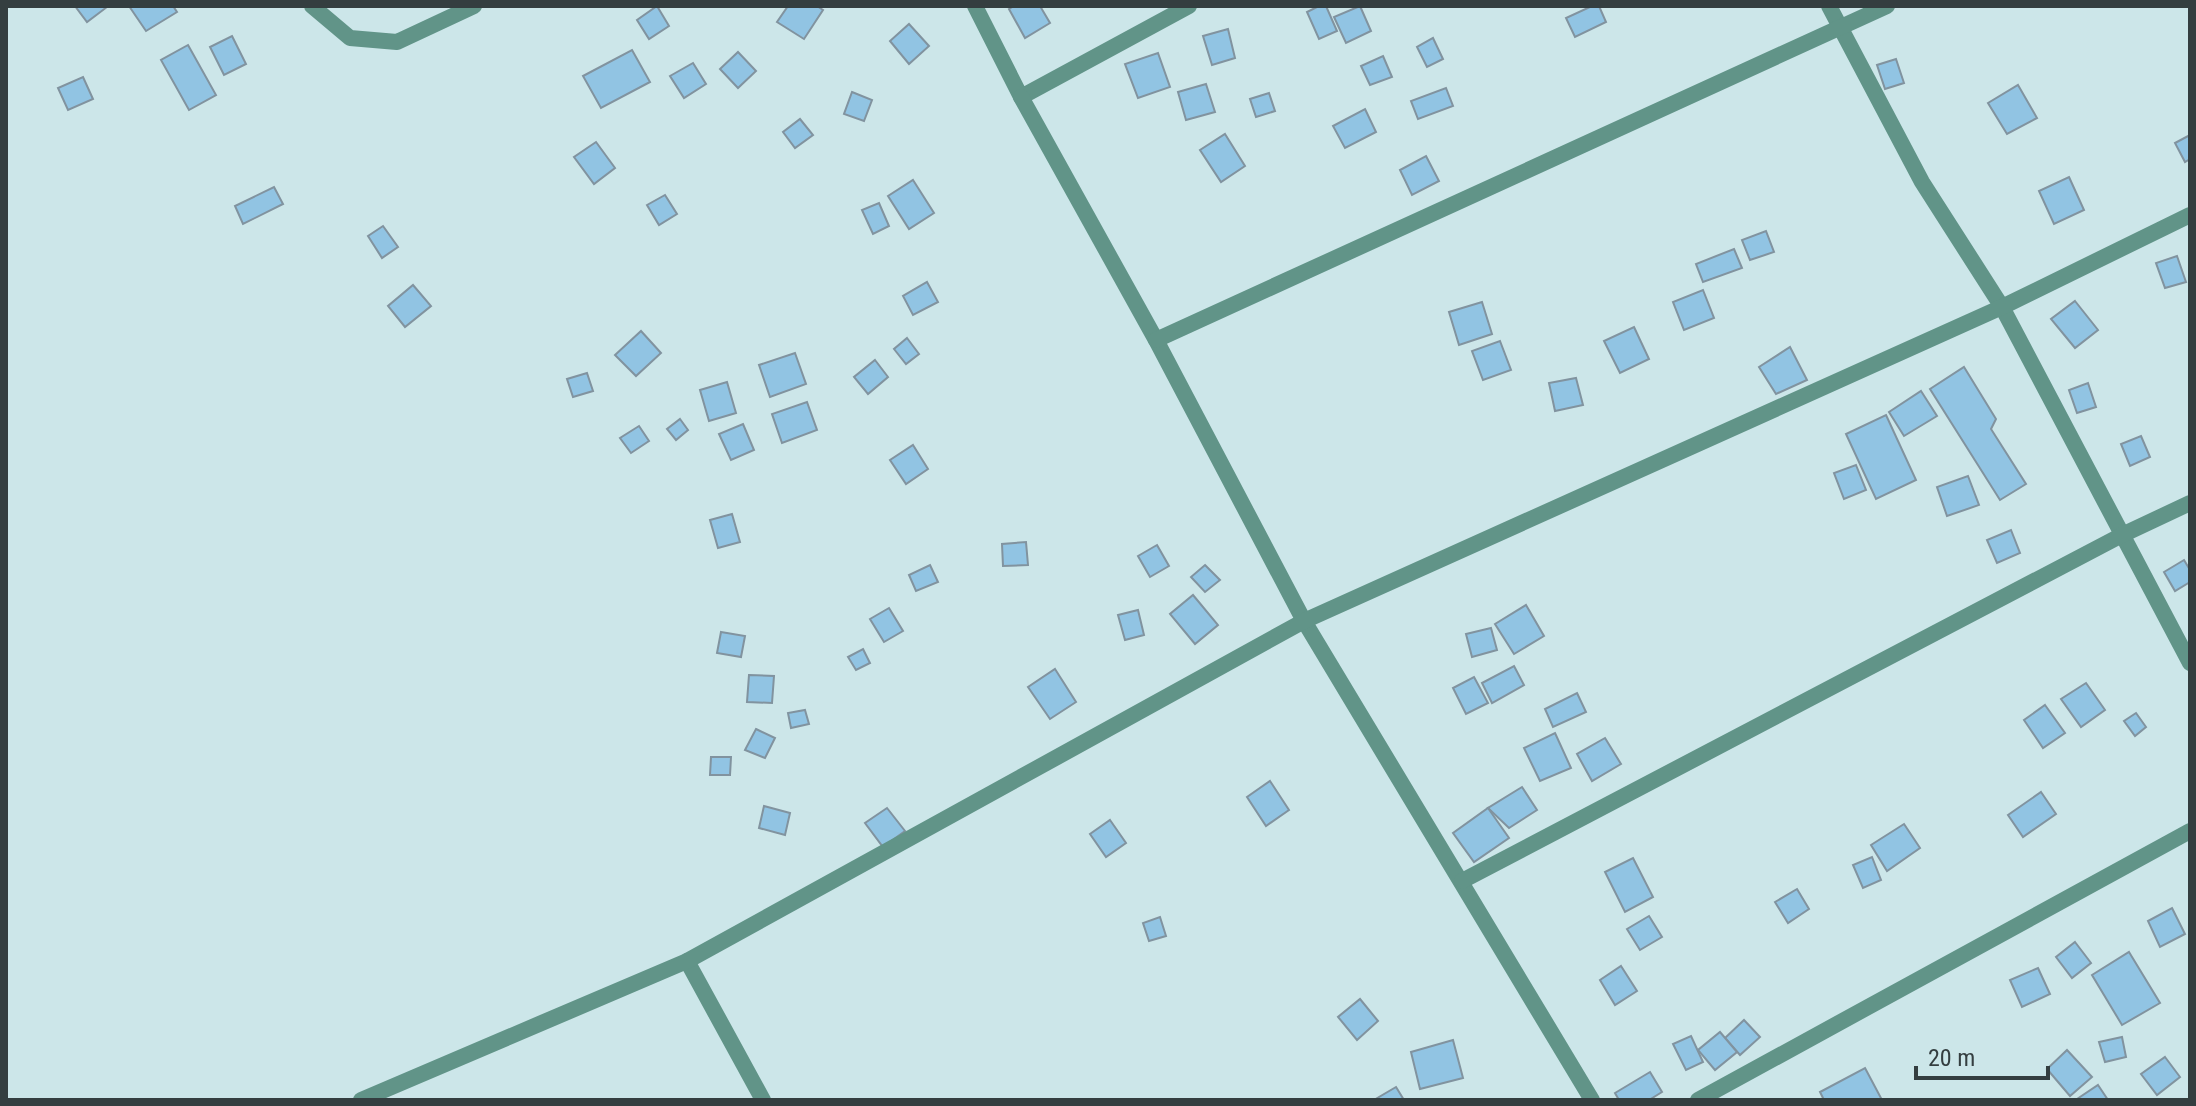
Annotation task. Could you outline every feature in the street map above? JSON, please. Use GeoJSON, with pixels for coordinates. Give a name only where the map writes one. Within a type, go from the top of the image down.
{"type":"FeatureCollection","features":[{"type":"Feature","properties":{"kind":"street"},"geometry":{"type":"LineString","coordinates":[[312,6],[350,38],[397,42],[474,6]]}},
{"type":"Feature","properties":{"kind":"street"},"geometry":{"type":"LineString","coordinates":[[975,6],[1304,621],[1592,1100]]}},
{"type":"Feature","properties":{"kind":"street"},"geometry":{"type":"LineString","coordinates":[[1021,97],[1189,6]]}},
{"type":"Feature","properties":{"kind":"street"},"geometry":{"type":"LineString","coordinates":[[1829,6],[1922,182],[2002,307],[2190,663]]}},
{"type":"Feature","properties":{"kind":"street"},"geometry":{"type":"LineString","coordinates":[[1156,340],[1887,6]]}},
{"type":"Feature","properties":{"kind":"street"},"geometry":{"type":"LineString","coordinates":[[361,1100],[687,961],[1304,621],[2002,307],[2190,215]]}},
{"type":"Feature","properties":{"kind":"street"},"geometry":{"type":"LineString","coordinates":[[1462,881],[2122,535],[2190,503]]}},
{"type":"Feature","properties":{"kind":"street"},"geometry":{"type":"LineString","coordinates":[[1698,1100],[2190,831]]}},
{"type":"Feature","properties":{"kind":"street"},"geometry":{"type":"LineString","coordinates":[[687,961],[763,1100]]}},
{"type":"Feature","properties":{"kind":"building"},"geometry":{"type":"Polygon","coordinates":[[[75,6],[106,6],[107,7],[87,22],[75,6]]]}},
{"type":"Feature","properties":{"kind":"building"},"geometry":{"type":"Polygon","coordinates":[[[129,6],[173,6],[177,12],[146,31],[129,6]]]}},
{"type":"Feature","properties":{"kind":"building"},"geometry":{"type":"Polygon","coordinates":[[[657,6],[669,26],[649,39],[637,20],[657,6]]]}},
{"type":"Feature","properties":{"kind":"building"},"geometry":{"type":"Polygon","coordinates":[[[788,6],[817,6],[823,10],[804,39],[777,22],[788,6]]]}},
{"type":"Feature","properties":{"kind":"building"},"geometry":{"type":"Polygon","coordinates":[[[1014,6],[1040,6],[1050,23],[1025,38],[1009,9],[1014,6]]]}},
{"type":"Feature","properties":{"kind":"building"},"geometry":{"type":"Polygon","coordinates":[[[1326,6],[1337,31],[1319,39],[1307,12],[1326,6]]]}},
{"type":"Feature","properties":{"kind":"building"},"geometry":{"type":"Polygon","coordinates":[[[1360,6],[1371,31],[1346,43],[1334,17],[1360,6]]]}},
{"type":"Feature","properties":{"kind":"building"},"geometry":{"type":"Polygon","coordinates":[[[1599,6],[1606,22],[1575,37],[1566,18],[1599,6]]]}},
{"type":"Feature","properties":{"kind":"building"},"geometry":{"type":"Polygon","coordinates":[[[909,24],[929,46],[909,64],[890,41],[909,24]]]}},
{"type":"Feature","properties":{"kind":"building"},"geometry":{"type":"Polygon","coordinates":[[[1228,29],[1235,58],[1212,65],[1203,36],[1228,29]]]}},
{"type":"Feature","properties":{"kind":"building"},"geometry":{"type":"Polygon","coordinates":[[[232,36],[246,64],[224,75],[210,47],[232,36]]]}},
{"type":"Feature","properties":{"kind":"building"},"geometry":{"type":"Polygon","coordinates":[[[1433,38],[1443,59],[1427,67],[1417,47],[1433,38]]]}},
{"type":"Feature","properties":{"kind":"building"},"geometry":{"type":"Polygon","coordinates":[[[188,45],[216,95],[189,110],[161,60],[188,45]]]}},
{"type":"Feature","properties":{"kind":"building"},"geometry":{"type":"Polygon","coordinates":[[[632,50],[650,82],[601,108],[583,76],[632,50]]]}},
{"type":"Feature","properties":{"kind":"building"},"geometry":{"type":"Polygon","coordinates":[[[738,52],[756,71],[738,88],[720,69],[738,52]]]}},
{"type":"Feature","properties":{"kind":"building"},"geometry":{"type":"Polygon","coordinates":[[[1158,53],[1170,87],[1138,98],[1125,64],[1158,53]]]}},
{"type":"Feature","properties":{"kind":"building"},"geometry":{"type":"Polygon","coordinates":[[[1383,56],[1392,77],[1370,85],[1361,66],[1383,56]]]}},
{"type":"Feature","properties":{"kind":"building"},"geometry":{"type":"Polygon","coordinates":[[[1896,59],[1904,83],[1885,89],[1877,65],[1896,59]]]}},
{"type":"Feature","properties":{"kind":"building"},"geometry":{"type":"Polygon","coordinates":[[[693,63],[706,84],[684,98],[670,76],[693,63]]]}},
{"type":"Feature","properties":{"kind":"building"},"geometry":{"type":"Polygon","coordinates":[[[83,77],[93,99],[68,110],[58,88],[83,77]]]}},
{"type":"Feature","properties":{"kind":"building"},"geometry":{"type":"Polygon","coordinates":[[[1206,84],[1215,112],[1186,120],[1178,92],[1206,84]]]}},
{"type":"Feature","properties":{"kind":"building"},"geometry":{"type":"Polygon","coordinates":[[[2018,85],[2037,118],[2007,134],[1988,103],[2018,85]]]}},
{"type":"Feature","properties":{"kind":"building"},"geometry":{"type":"Polygon","coordinates":[[[1446,88],[1453,106],[1418,119],[1411,101],[1446,88]]]}},
{"type":"Feature","properties":{"kind":"building"},"geometry":{"type":"Polygon","coordinates":[[[852,92],[872,100],[864,121],[844,114],[852,92]]]}},
{"type":"Feature","properties":{"kind":"building"},"geometry":{"type":"Polygon","coordinates":[[[1269,93],[1275,111],[1256,117],[1250,99],[1269,93]]]}},
{"type":"Feature","properties":{"kind":"building"},"geometry":{"type":"Polygon","coordinates":[[[1365,109],[1376,132],[1345,148],[1333,126],[1365,109]]]}},
{"type":"Feature","properties":{"kind":"building"},"geometry":{"type":"Polygon","coordinates":[[[800,119],[813,135],[795,148],[783,132],[800,119]]]}},
{"type":"Feature","properties":{"kind":"building"},"geometry":{"type":"Polygon","coordinates":[[[1225,134],[1245,166],[1221,182],[1200,150],[1225,134]]]}},
{"type":"Feature","properties":{"kind":"building"},"geometry":{"type":"Polygon","coordinates":[[[2190,135],[2190,159],[2185,162],[2175,143],[2190,135]]]}},
{"type":"Feature","properties":{"kind":"building"},"geometry":{"type":"Polygon","coordinates":[[[596,142],[615,168],[594,184],[574,157],[596,142]]]}},
{"type":"Feature","properties":{"kind":"building"},"geometry":{"type":"Polygon","coordinates":[[[1426,156],[1439,181],[1412,195],[1400,170],[1426,156]]]}},
{"type":"Feature","properties":{"kind":"building"},"geometry":{"type":"Polygon","coordinates":[[[2069,177],[2084,210],[2054,224],[2039,191],[2069,177]]]}},
{"type":"Feature","properties":{"kind":"building"},"geometry":{"type":"Polygon","coordinates":[[[913,180],[934,213],[909,229],[888,196],[913,180]]]}},
{"type":"Feature","properties":{"kind":"building"},"geometry":{"type":"Polygon","coordinates":[[[274,187],[283,204],[243,224],[235,206],[274,187]]]}},
{"type":"Feature","properties":{"kind":"building"},"geometry":{"type":"Polygon","coordinates":[[[665,195],[677,214],[659,225],[647,205],[665,195]]]}},
{"type":"Feature","properties":{"kind":"building"},"geometry":{"type":"Polygon","coordinates":[[[879,203],[889,226],[873,234],[862,210],[879,203]]]}},
{"type":"Feature","properties":{"kind":"building"},"geometry":{"type":"Polygon","coordinates":[[[383,226],[398,247],[382,258],[368,236],[383,226]]]}},
{"type":"Feature","properties":{"kind":"building"},"geometry":{"type":"Polygon","coordinates":[[[1766,231],[1774,252],[1750,260],[1742,240],[1766,231]]]}},
{"type":"Feature","properties":{"kind":"building"},"geometry":{"type":"Polygon","coordinates":[[[1734,249],[1742,268],[1703,282],[1696,264],[1734,249]]]}},
{"type":"Feature","properties":{"kind":"building"},"geometry":{"type":"Polygon","coordinates":[[[2177,256],[2186,282],[2165,288],[2156,263],[2177,256]]]}},
{"type":"Feature","properties":{"kind":"building"},"geometry":{"type":"Polygon","coordinates":[[[927,282],[938,302],[913,315],[903,296],[927,282]]]}},
{"type":"Feature","properties":{"kind":"building"},"geometry":{"type":"Polygon","coordinates":[[[413,285],[431,306],[405,327],[388,306],[413,285]]]}},
{"type":"Feature","properties":{"kind":"building"},"geometry":{"type":"Polygon","coordinates":[[[1703,290],[1714,318],[1684,330],[1673,302],[1703,290]]]}},
{"type":"Feature","properties":{"kind":"building"},"geometry":{"type":"Polygon","coordinates":[[[2075,301],[2098,330],[2075,348],[2051,319],[2075,301]]]}},
{"type":"Feature","properties":{"kind":"building"},"geometry":{"type":"Polygon","coordinates":[[[1482,302],[1492,334],[1459,345],[1449,312],[1482,302]]]}},
{"type":"Feature","properties":{"kind":"building"},"geometry":{"type":"Polygon","coordinates":[[[1634,327],[1649,359],[1620,373],[1604,341],[1634,327]]]}},
{"type":"Feature","properties":{"kind":"building"},"geometry":{"type":"Polygon","coordinates":[[[641,331],[661,353],[636,376],[615,355],[641,331]]]}},
{"type":"Feature","properties":{"kind":"building"},"geometry":{"type":"Polygon","coordinates":[[[907,338],[919,354],[906,364],[894,349],[907,338]]]}},
{"type":"Feature","properties":{"kind":"building"},"geometry":{"type":"Polygon","coordinates":[[[1500,341],[1511,370],[1483,380],[1472,351],[1500,341]]]}},
{"type":"Feature","properties":{"kind":"building"},"geometry":{"type":"Polygon","coordinates":[[[1790,347],[1807,380],[1776,394],[1759,367],[1790,347]]]}},
{"type":"Feature","properties":{"kind":"building"},"geometry":{"type":"Polygon","coordinates":[[[795,353],[806,384],[770,397],[759,365],[795,353]]]}},
{"type":"Feature","properties":{"kind":"building"},"geometry":{"type":"Polygon","coordinates":[[[875,360],[888,377],[868,394],[854,377],[875,360]]]}},
{"type":"Feature","properties":{"kind":"building"},"geometry":{"type":"Polygon","coordinates":[[[1964,367],[1996,419],[1991,429],[2026,484],[2000,500],[1930,389],[1964,367]]]}},
{"type":"Feature","properties":{"kind":"building"},"geometry":{"type":"Polygon","coordinates":[[[587,373],[593,391],[573,397],[567,379],[587,373]]]}},
{"type":"Feature","properties":{"kind":"building"},"geometry":{"type":"Polygon","coordinates":[[[1576,378],[1583,405],[1555,411],[1549,383],[1576,378]]]}},
{"type":"Feature","properties":{"kind":"building"},"geometry":{"type":"Polygon","coordinates":[[[727,382],[736,413],[709,421],[700,390],[727,382]]]}},
{"type":"Feature","properties":{"kind":"building"},"geometry":{"type":"Polygon","coordinates":[[[2088,383],[2096,407],[2077,413],[2069,390],[2088,383]]]}},
{"type":"Feature","properties":{"kind":"building"},"geometry":{"type":"Polygon","coordinates":[[[1921,391],[1937,416],[1904,436],[1889,412],[1921,391]]]}},
{"type":"Feature","properties":{"kind":"building"},"geometry":{"type":"Polygon","coordinates":[[[807,402],[817,430],[782,443],[772,414],[807,402]]]}},
{"type":"Feature","properties":{"kind":"building"},"geometry":{"type":"Polygon","coordinates":[[[1886,415],[1916,480],[1876,499],[1846,434],[1886,415]]]}},
{"type":"Feature","properties":{"kind":"building"},"geometry":{"type":"Polygon","coordinates":[[[680,419],[688,430],[676,440],[667,429],[680,419]]]}},
{"type":"Feature","properties":{"kind":"building"},"geometry":{"type":"Polygon","coordinates":[[[743,424],[754,450],[731,460],[719,434],[743,424]]]}},
{"type":"Feature","properties":{"kind":"building"},"geometry":{"type":"Polygon","coordinates":[[[639,426],[649,441],[631,453],[620,438],[639,426]]]}},
{"type":"Feature","properties":{"kind":"building"},"geometry":{"type":"Polygon","coordinates":[[[2141,436],[2150,457],[2130,466],[2121,444],[2141,436]]]}},
{"type":"Feature","properties":{"kind":"building"},"geometry":{"type":"Polygon","coordinates":[[[913,445],[928,469],[906,484],[890,460],[913,445]]]}},
{"type":"Feature","properties":{"kind":"building"},"geometry":{"type":"Polygon","coordinates":[[[1856,465],[1866,490],[1844,499],[1834,473],[1856,465]]]}},
{"type":"Feature","properties":{"kind":"building"},"geometry":{"type":"Polygon","coordinates":[[[1968,476],[1979,505],[1947,516],[1937,487],[1968,476]]]}},
{"type":"Feature","properties":{"kind":"building"},"geometry":{"type":"Polygon","coordinates":[[[732,514],[740,542],[718,548],[710,520],[732,514]]]}},
{"type":"Feature","properties":{"kind":"building"},"geometry":{"type":"Polygon","coordinates":[[[2011,530],[2020,553],[1997,563],[1987,540],[2011,530]]]}},
{"type":"Feature","properties":{"kind":"building"},"geometry":{"type":"Polygon","coordinates":[[[1026,542],[1028,565],[1003,566],[1002,544],[1026,542]]]}},
{"type":"Feature","properties":{"kind":"building"},"geometry":{"type":"Polygon","coordinates":[[[1157,545],[1169,566],[1150,577],[1138,556],[1157,545]]]}},
{"type":"Feature","properties":{"kind":"building"},"geometry":{"type":"Polygon","coordinates":[[[2184,560],[2190,570],[2190,582],[2175,591],[2164,572],[2184,560]]]}},
{"type":"Feature","properties":{"kind":"building"},"geometry":{"type":"Polygon","coordinates":[[[930,565],[938,582],[916,591],[909,575],[930,565]]]}},
{"type":"Feature","properties":{"kind":"building"},"geometry":{"type":"Polygon","coordinates":[[[1205,565],[1220,580],[1205,592],[1191,577],[1205,565]]]}},
{"type":"Feature","properties":{"kind":"building"},"geometry":{"type":"Polygon","coordinates":[[[1193,595],[1218,625],[1195,644],[1170,614],[1193,595]]]}},
{"type":"Feature","properties":{"kind":"building"},"geometry":{"type":"Polygon","coordinates":[[[1526,605],[1544,636],[1514,654],[1495,624],[1526,605]]]}},
{"type":"Feature","properties":{"kind":"building"},"geometry":{"type":"Polygon","coordinates":[[[889,608],[903,631],[884,642],[870,619],[889,608]]]}},
{"type":"Feature","properties":{"kind":"building"},"geometry":{"type":"Polygon","coordinates":[[[1138,610],[1144,635],[1125,640],[1118,615],[1138,610]]]}},
{"type":"Feature","properties":{"kind":"building"},"geometry":{"type":"Polygon","coordinates":[[[1491,628],[1497,650],[1472,657],[1466,634],[1491,628]]]}},
{"type":"Feature","properties":{"kind":"building"},"geometry":{"type":"Polygon","coordinates":[[[721,632],[745,636],[741,657],[717,653],[721,632]]]}},
{"type":"Feature","properties":{"kind":"building"},"geometry":{"type":"Polygon","coordinates":[[[863,649],[870,663],[856,670],[848,657],[863,649]]]}},
{"type":"Feature","properties":{"kind":"building"},"geometry":{"type":"Polygon","coordinates":[[[1514,666],[1524,685],[1492,703],[1482,683],[1514,666]]]}},
{"type":"Feature","properties":{"kind":"building"},"geometry":{"type":"Polygon","coordinates":[[[1055,669],[1076,702],[1050,719],[1028,687],[1055,669]]]}},
{"type":"Feature","properties":{"kind":"building"},"geometry":{"type":"Polygon","coordinates":[[[749,675],[774,676],[772,703],[747,702],[749,675]]]}},
{"type":"Feature","properties":{"kind":"building"},"geometry":{"type":"Polygon","coordinates":[[[1474,677],[1488,703],[1466,714],[1453,688],[1474,677]]]}},
{"type":"Feature","properties":{"kind":"building"},"geometry":{"type":"Polygon","coordinates":[[[2086,683],[2105,710],[2081,727],[2061,699],[2086,683]]]}},
{"type":"Feature","properties":{"kind":"building"},"geometry":{"type":"Polygon","coordinates":[[[1577,693],[1586,712],[1553,727],[1545,709],[1577,693]]]}},
{"type":"Feature","properties":{"kind":"building"},"geometry":{"type":"Polygon","coordinates":[[[2045,705],[2065,733],[2043,748],[2024,720],[2045,705]]]}},
{"type":"Feature","properties":{"kind":"building"},"geometry":{"type":"Polygon","coordinates":[[[805,710],[809,724],[791,728],[788,713],[805,710]]]}},
{"type":"Feature","properties":{"kind":"building"},"geometry":{"type":"Polygon","coordinates":[[[2136,713],[2146,727],[2135,736],[2124,721],[2136,713]]]}},
{"type":"Feature","properties":{"kind":"building"},"geometry":{"type":"Polygon","coordinates":[[[756,729],[775,738],[765,758],[745,750],[756,729]]]}},
{"type":"Feature","properties":{"kind":"building"},"geometry":{"type":"Polygon","coordinates":[[[1555,733],[1571,768],[1540,781],[1524,748],[1555,733]]]}},
{"type":"Feature","properties":{"kind":"building"},"geometry":{"type":"Polygon","coordinates":[[[1605,738],[1621,764],[1592,781],[1577,754],[1605,738]]]}},
{"type":"Feature","properties":{"kind":"building"},"geometry":{"type":"Polygon","coordinates":[[[711,757],[731,757],[730,775],[710,775],[711,757]]]}},
{"type":"Feature","properties":{"kind":"building"},"geometry":{"type":"Polygon","coordinates":[[[1270,781],[1289,810],[1266,826],[1247,797],[1270,781]]]}},
{"type":"Feature","properties":{"kind":"building"},"geometry":{"type":"Polygon","coordinates":[[[1522,787],[1537,810],[1509,828],[1488,808],[1522,787]]]}},
{"type":"Feature","properties":{"kind":"building"},"geometry":{"type":"Polygon","coordinates":[[[2041,792],[2056,814],[2023,837],[2008,815],[2041,792]]]}},
{"type":"Feature","properties":{"kind":"building"},"geometry":{"type":"Polygon","coordinates":[[[764,806],[790,813],[785,835],[759,828],[764,806]]]}},
{"type":"Feature","properties":{"kind":"building"},"geometry":{"type":"Polygon","coordinates":[[[887,808],[905,831],[883,847],[865,823],[887,808]]]}},
{"type":"Feature","properties":{"kind":"building"},"geometry":{"type":"Polygon","coordinates":[[[1488,808],[1509,838],[1474,862],[1453,833],[1488,808]]]}},
{"type":"Feature","properties":{"kind":"building"},"geometry":{"type":"Polygon","coordinates":[[[1110,820],[1126,843],[1106,857],[1090,834],[1110,820]]]}},
{"type":"Feature","properties":{"kind":"building"},"geometry":{"type":"Polygon","coordinates":[[[1904,824],[1920,848],[1887,871],[1871,845],[1904,824]]]}},
{"type":"Feature","properties":{"kind":"building"},"geometry":{"type":"Polygon","coordinates":[[[1872,857],[1881,880],[1863,888],[1853,865],[1872,857]]]}},
{"type":"Feature","properties":{"kind":"building"},"geometry":{"type":"Polygon","coordinates":[[[1633,858],[1653,897],[1625,912],[1605,872],[1633,858]]]}},
{"type":"Feature","properties":{"kind":"building"},"geometry":{"type":"Polygon","coordinates":[[[1797,889],[1809,909],[1788,923],[1775,902],[1797,889]]]}},
{"type":"Feature","properties":{"kind":"building"},"geometry":{"type":"Polygon","coordinates":[[[2172,908],[2185,934],[2160,947],[2148,921],[2172,908]]]}},
{"type":"Feature","properties":{"kind":"building"},"geometry":{"type":"Polygon","coordinates":[[[1649,916],[1662,937],[1640,950],[1627,929],[1649,916]]]}},
{"type":"Feature","properties":{"kind":"building"},"geometry":{"type":"Polygon","coordinates":[[[1160,917],[1166,936],[1149,941],[1143,923],[1160,917]]]}},
{"type":"Feature","properties":{"kind":"building"},"geometry":{"type":"Polygon","coordinates":[[[2075,942],[2091,963],[2072,978],[2056,957],[2075,942]]]}},
{"type":"Feature","properties":{"kind":"building"},"geometry":{"type":"Polygon","coordinates":[[[2129,952],[2160,1003],[2122,1025],[2092,975],[2129,952]]]}},
{"type":"Feature","properties":{"kind":"building"},"geometry":{"type":"Polygon","coordinates":[[[1621,966],[1637,991],[1615,1005],[1600,980],[1621,966]]]}},
{"type":"Feature","properties":{"kind":"building"},"geometry":{"type":"Polygon","coordinates":[[[2038,968],[2050,994],[2022,1007],[2010,980],[2038,968]]]}},
{"type":"Feature","properties":{"kind":"building"},"geometry":{"type":"Polygon","coordinates":[[[1360,999],[1378,1021],[1357,1040],[1338,1017],[1360,999]]]}},
{"type":"Feature","properties":{"kind":"building"},"geometry":{"type":"Polygon","coordinates":[[[1744,1020],[1760,1037],[1740,1055],[1725,1038],[1744,1020]]]}},
{"type":"Feature","properties":{"kind":"building"},"geometry":{"type":"Polygon","coordinates":[[[1720,1032],[1737,1052],[1715,1070],[1698,1050],[1720,1032]]]}},
{"type":"Feature","properties":{"kind":"building"},"geometry":{"type":"Polygon","coordinates":[[[1691,1036],[1703,1062],[1686,1070],[1673,1044],[1691,1036]]]}},
{"type":"Feature","properties":{"kind":"building"},"geometry":{"type":"Polygon","coordinates":[[[2122,1037],[2126,1057],[2105,1062],[2099,1042],[2122,1037]]]}},
{"type":"Feature","properties":{"kind":"building"},"geometry":{"type":"Polygon","coordinates":[[[1453,1040],[1463,1078],[1420,1089],[1411,1052],[1453,1040]]]}},
{"type":"Feature","properties":{"kind":"building"},"geometry":{"type":"Polygon","coordinates":[[[2067,1050],[2092,1077],[2070,1096],[2047,1069],[2067,1050]]]}},
{"type":"Feature","properties":{"kind":"building"},"geometry":{"type":"Polygon","coordinates":[[[2165,1057],[2180,1077],[2157,1095],[2141,1074],[2165,1057]]]}},
{"type":"Feature","properties":{"kind":"building"},"geometry":{"type":"Polygon","coordinates":[[[1865,1068],[1882,1100],[1824,1100],[1820,1092],[1865,1068]]]}},
{"type":"Feature","properties":{"kind":"building"},"geometry":{"type":"Polygon","coordinates":[[[1650,1072],[1662,1092],[1649,1100],[1619,1100],[1615,1093],[1650,1072]]]}},
{"type":"Feature","properties":{"kind":"building"},"geometry":{"type":"Polygon","coordinates":[[[2098,1085],[2108,1100],[2077,1099],[2098,1085]]]}},
{"type":"Feature","properties":{"kind":"building"},"geometry":{"type":"Polygon","coordinates":[[[1396,1087],[1404,1100],[1374,1100],[1396,1087]]]}}]}
